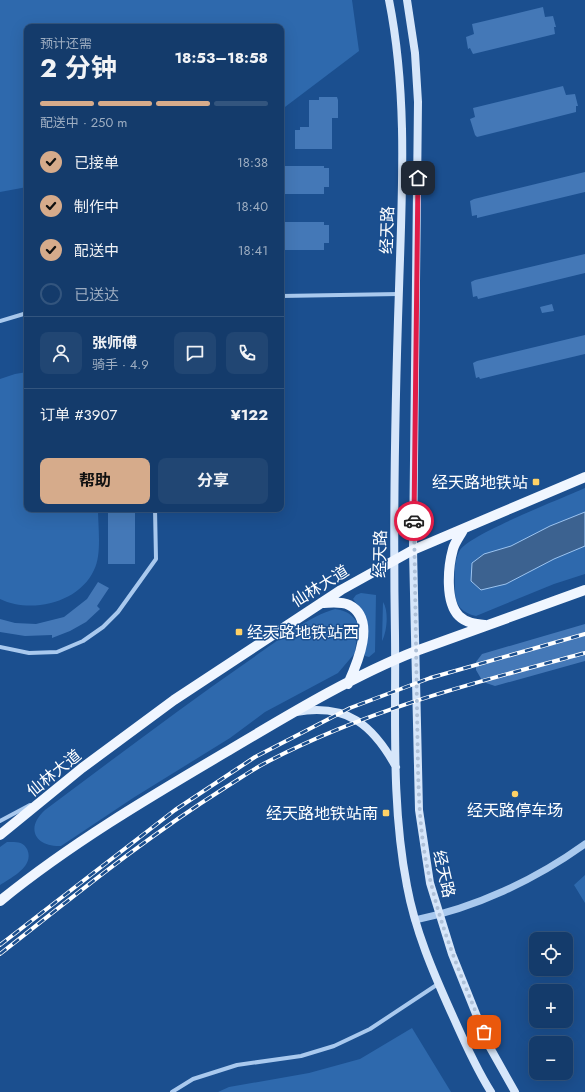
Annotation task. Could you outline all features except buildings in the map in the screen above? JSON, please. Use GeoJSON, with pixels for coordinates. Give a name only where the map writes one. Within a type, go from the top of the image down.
{"type":"FeatureCollection","features":[{"type":"Feature","properties":{"kind":"main road","name":"经天路"},"geometry":{"type":"LineString","coordinates":[[389,0],[397,52],[402,102],[402,194],[394,560],[396,768],[402,856],[407,889],[415,920],[438,984],[466,1048],[491,1092]]}},
{"type":"Feature","properties":{"kind":"main road","name":"经天路"},"geometry":{"type":"LineString","coordinates":[[407,0],[415,53],[418,102],[413,550],[419,810],[428,870],[439,915],[452,954],[488,1044],[515,1092]]}},
{"type":"Feature","properties":{"kind":"main road","name":"仙林大道"},"geometry":{"type":"LineString","coordinates":[[0,835],[82,768],[174,700],[321,603],[413,550],[463,530],[585,476]]}},
{"type":"Feature","properties":{"kind":"main road"},"geometry":{"type":"LineString","coordinates":[[463,530],[453,548],[450,566],[449,596],[452,607],[460,617],[472,624],[488,626]]}},
{"type":"Feature","properties":{"kind":"main road"},"geometry":{"type":"LineString","coordinates":[[0,900],[38,871],[145,800],[296,712],[395,659],[585,590]]}},
{"type":"Feature","properties":{"kind":"main road"},"geometry":{"type":"LineString","coordinates":[[321,603],[349,605],[357,612],[361,620],[363,629],[361,652],[348,684]]}},
{"type":"Feature","properties":{"kind":"main road"},"geometry":{"type":"LineString","coordinates":[[296,712],[308,710],[337,712],[362,724],[374,734],[387,750],[396,768]]}},
{"type":"Feature","properties":{"kind":"street"},"geometry":{"type":"LineString","coordinates":[[284,296],[399,294]]}},
{"type":"Feature","properties":{"kind":"street"},"geometry":{"type":"LineString","coordinates":[[0,321],[24,314]]}},
{"type":"Feature","properties":{"kind":"street"},"geometry":{"type":"LineString","coordinates":[[0,647],[29,653],[56,652],[83,641],[103,627],[118,612],[156,559],[156,512]]}},
{"type":"Feature","properties":{"kind":"street"},"geometry":{"type":"LineString","coordinates":[[0,820],[48,796]]}},
{"type":"Feature","properties":{"kind":"street"},"geometry":{"type":"LineString","coordinates":[[415,920],[439,915],[485,898],[550,867],[585,844]]}},
{"type":"Feature","properties":{"kind":"street"},"geometry":{"type":"LineString","coordinates":[[172,1092],[193,1079],[237,1065],[301,1056],[334,1046],[370,1029],[438,984]]}},
{"type":"Feature","properties":{"kind":"shaded area"},"geometry":{"type":"Polygon","coordinates":[[[0,0],[352,0],[359,51],[284,108],[284,24],[24,24],[24,188],[0,192],[0,0]]]}},
{"type":"Feature","properties":{"kind":"shaded area"},"geometry":{"type":"Polygon","coordinates":[[[24,372],[24,512],[98,512],[99,549],[94,570],[87,581],[77,591],[66,598],[39,605],[12,603],[0,599],[0,379],[24,372]]]}},
{"type":"Feature","properties":{"kind":"shaded area"},"geometry":{"type":"Polygon","coordinates":[[[585,488],[585,574],[554,584],[476,616],[467,613],[460,608],[455,596],[455,565],[460,550],[467,543],[498,526],[585,488]]]}},
{"type":"Feature","properties":{"kind":"shaded area"},"geometry":{"type":"Polygon","coordinates":[[[585,512],[585,546],[554,559],[506,584],[481,590],[471,581],[472,563],[484,554],[511,546],[550,526],[585,512]]]}},
{"type":"Feature","properties":{"kind":"shaded area"},"geometry":{"type":"Polygon","coordinates":[[[361,593],[376,595],[375,652],[369,657],[365,656],[360,608],[353,599],[356,595],[361,593]]]}},
{"type":"Feature","properties":{"kind":"shaded area"},"geometry":{"type":"Polygon","coordinates":[[[383,602],[387,622],[382,641],[383,602]]]}},
{"type":"Feature","properties":{"kind":"shaded area"},"geometry":{"type":"Polygon","coordinates":[[[335,609],[349,614],[358,624],[355,653],[338,673],[265,712],[230,738],[133,798],[61,846],[52,845],[39,840],[34,830],[35,823],[45,810],[170,717],[278,640],[314,618],[335,609]]]}},
{"type":"Feature","properties":{"kind":"shaded area"},"geometry":{"type":"Polygon","coordinates":[[[7,842],[18,842],[25,846],[29,855],[25,866],[16,875],[0,885],[0,847],[7,842]]]}},
{"type":"Feature","properties":{"kind":"shaded area"},"geometry":{"type":"Polygon","coordinates":[[[585,875],[585,903],[574,885],[585,875]]]}},
{"type":"Feature","properties":{"kind":"shaded area"},"geometry":{"type":"Polygon","coordinates":[[[412,1028],[451,1092],[218,1092],[229,1087],[309,1073],[360,1059],[412,1028]]]}},
{"type":"Feature","properties":{"kind":"railway"},"geometry":{"type":"LineString","coordinates":[[0,945],[175,810],[255,757],[350,708],[430,678],[585,634]]}},
{"type":"Feature","properties":{"kind":"railway"},"geometry":{"type":"LineString","coordinates":[[0,954],[110,868],[166,827],[251,771],[269,761],[345,726],[424,698],[585,653]]}},
{"type":"Feature","properties":{"kind":"way so far"},"geometry":{"type":"LineString","coordinates":[[414,521],[413,550],[419,810],[424,851],[430,883],[439,915],[452,954],[484,1032]]}},
{"type":"Feature","properties":{"kind":"place","name":"经天路地铁站"},"geometry":{"type":"Point","coordinates":[536,482]}},
{"type":"Feature","properties":{"kind":"place","name":"经天路地铁站西"},"geometry":{"type":"Point","coordinates":[239,632]}},
{"type":"Feature","properties":{"kind":"place","name":"经天路停车场"},"geometry":{"type":"Point","coordinates":[515,794]}},
{"type":"Feature","properties":{"kind":"place","name":"经天路地铁站南"},"geometry":{"type":"Point","coordinates":[386,813]}},
{"type":"Feature","properties":{"kind":"route"},"geometry":{"type":"LineString","coordinates":[[414,521],[418,178]]}}]}
